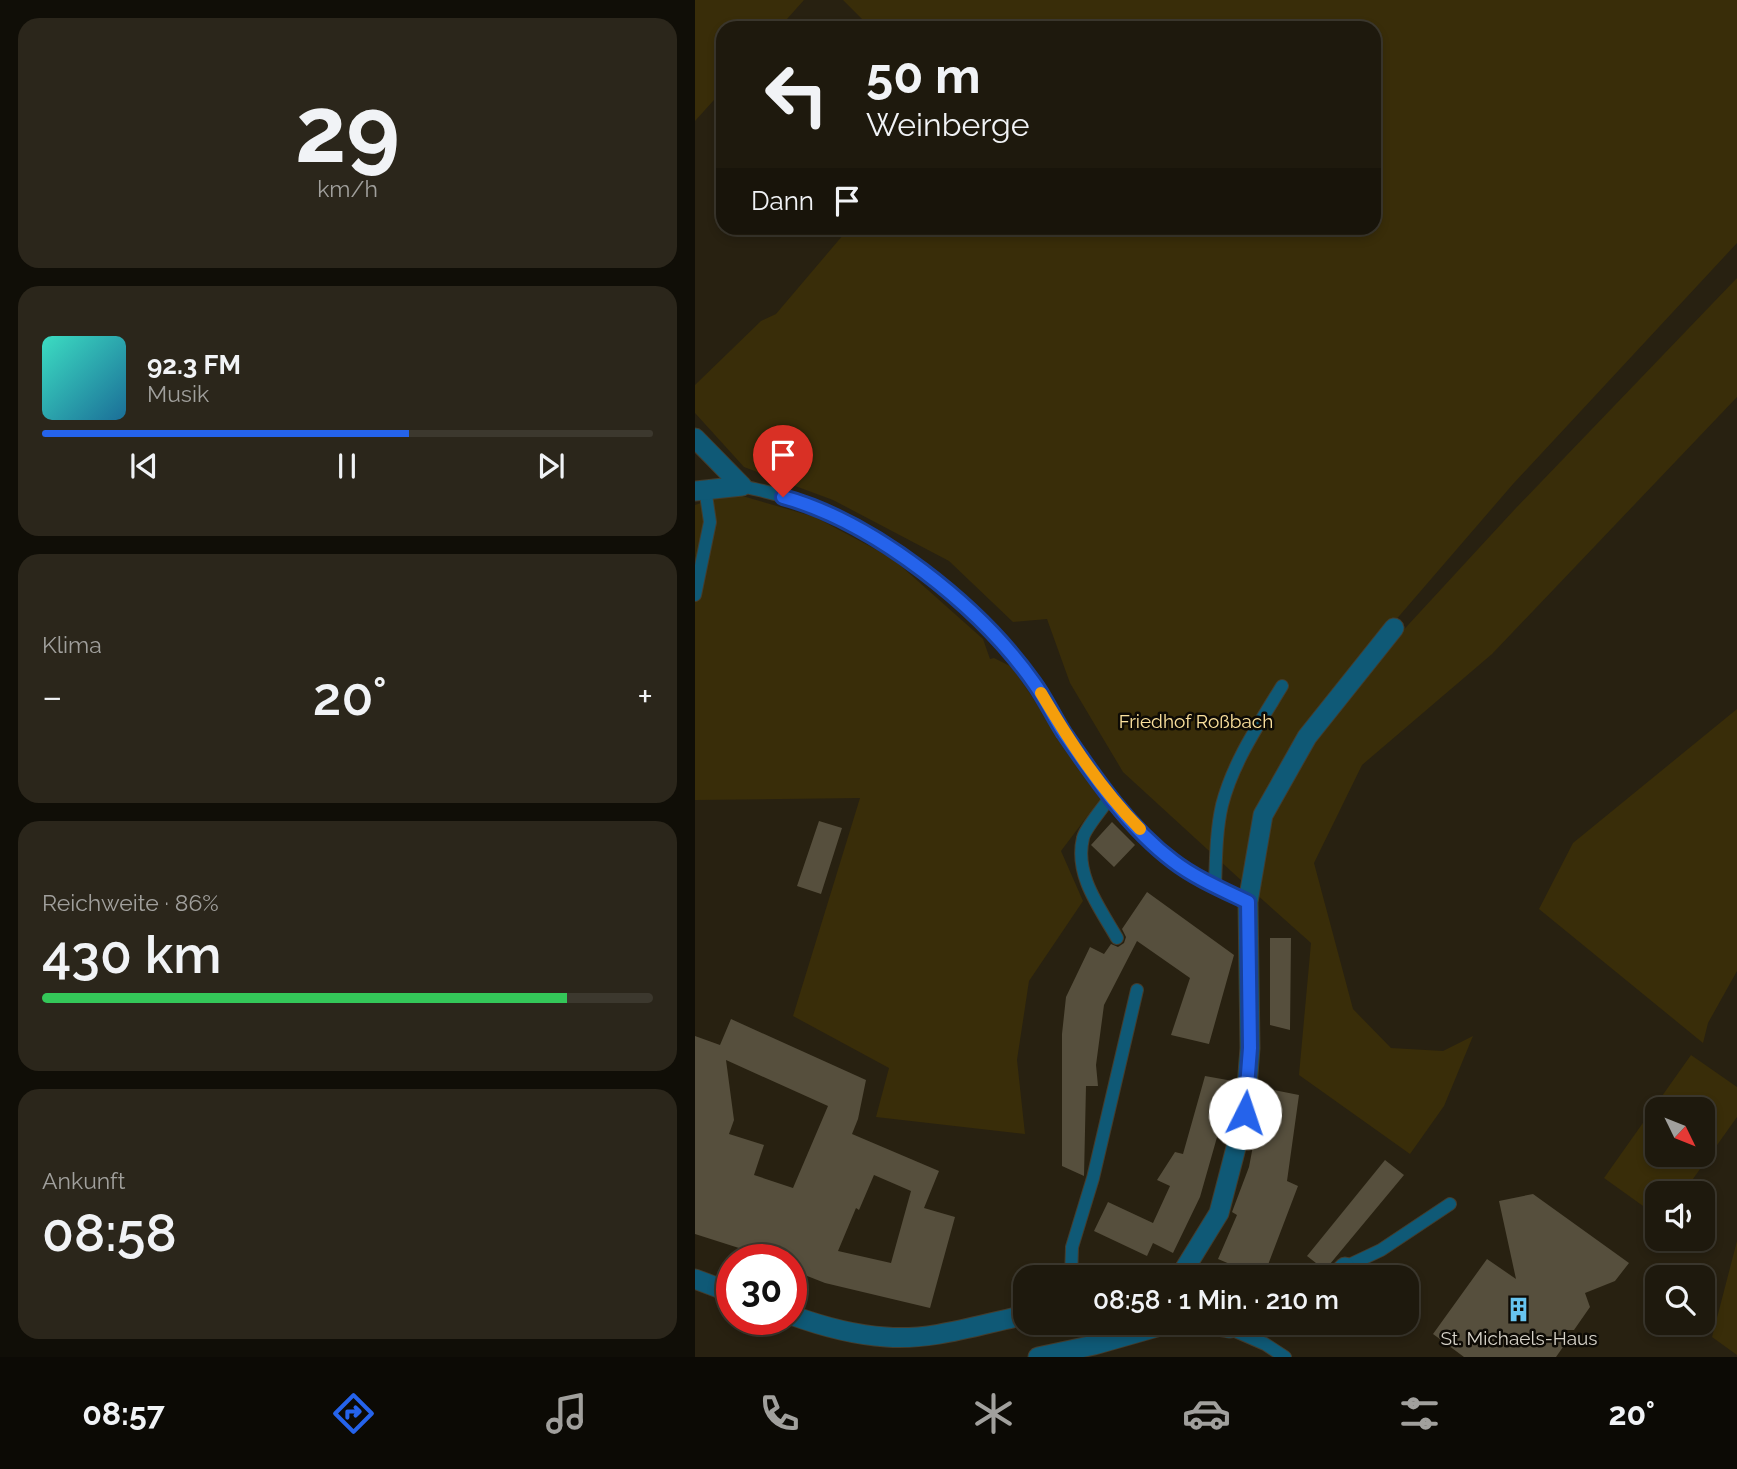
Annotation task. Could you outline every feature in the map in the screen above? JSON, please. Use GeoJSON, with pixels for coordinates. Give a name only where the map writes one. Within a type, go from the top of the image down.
{"type":"FeatureCollection","features":[{"type":"Feature","properties":{"kind":"street"},"geometry":{"type":"LineString","coordinates":[[697,448],[742,486]]}},
{"type":"Feature","properties":{"kind":"street"},"geometry":{"type":"LineString","coordinates":[[700,490],[742,486]]}},
{"type":"Feature","properties":{"kind":"street"},"geometry":{"type":"LineString","coordinates":[[1187,1265],[1219,1213],[1245,1113],[1250,1048],[1248,902],[1263,815],[1307,737],[1394,628]]}},
{"type":"Feature","properties":{"kind":"street"},"geometry":{"type":"LineString","coordinates":[[695,1279],[716,1287]]}},
{"type":"Feature","properties":{"kind":"street"},"geometry":{"type":"LineString","coordinates":[[807,1321],[887,1338],[928,1335],[1013,1318]]}},
{"type":"Feature","properties":{"kind":"street"},"geometry":{"type":"LineString","coordinates":[[1038,1357],[1091,1351],[1137,1335]]}},
{"type":"Feature","properties":{"kind":"lane"},"geometry":{"type":"LineString","coordinates":[[742,486],[803,502],[883,542],[946,590],[1002,642],[1035,683],[1063,731],[1110,797],[1173,861],[1248,902]]}},
{"type":"Feature","properties":{"kind":"lane"},"geometry":{"type":"LineString","coordinates":[[695,595],[710,522],[700,490]]}},
{"type":"Feature","properties":{"kind":"lane"},"geometry":{"type":"LineString","coordinates":[[1215,886],[1218,832],[1230,780],[1282,686]]}},
{"type":"Feature","properties":{"kind":"lane"},"geometry":{"type":"LineString","coordinates":[[1110,797],[1083,836],[1082,862],[1083,878],[1117,938]]}},
{"type":"Feature","properties":{"kind":"lane"},"geometry":{"type":"LineString","coordinates":[[1071,1265],[1072,1247],[1093,1178],[1137,990]]}},
{"type":"Feature","properties":{"kind":"lane"},"geometry":{"type":"LineString","coordinates":[[1352,1265],[1381,1250],[1450,1204]]}},
{"type":"Feature","properties":{"kind":"lane"},"geometry":{"type":"LineString","coordinates":[[1245,1335],[1285,1357]]}},
{"type":"Feature","properties":{"kind":"green space"},"geometry":{"type":"Polygon","coordinates":[[[695,0],[804,0],[785,21],[716,21],[716,98],[695,121],[695,0]]]}},
{"type":"Feature","properties":{"kind":"green space","name":"Friedhof Roßbach"},"geometry":{"type":"Polygon","coordinates":[[[843,0],[1737,0],[1737,243],[1513,484],[1319,709],[1243,882],[1123,772],[1070,683],[1047,619],[1013,622],[949,561],[833,500],[744,467],[695,413],[695,385],[761,321],[776,314],[843,235],[1381,235],[1381,21],[864,21],[843,0]]]}},
{"type":"Feature","properties":{"kind":"green space"},"geometry":{"type":"Polygon","coordinates":[[[1737,278],[1737,397],[1492,654],[1362,765],[1314,863],[1353,1009],[1391,1048],[1443,1051],[1473,1036],[1444,1106],[1410,1154],[1299,1075],[1311,943],[1255,893],[1271,820],[1313,744],[1397,637],[1515,509],[1737,278]]]}},
{"type":"Feature","properties":{"kind":"green space"},"geometry":{"type":"Polygon","coordinates":[[[739,495],[815,517],[892,558],[983,639],[990,659],[994,658],[1012,667],[1101,798],[1061,851],[1083,901],[1029,981],[1017,1060],[1025,1134],[876,1117],[889,1068],[793,1016],[860,798],[695,800],[695,505],[716,498],[739,495]]]}},
{"type":"Feature","properties":{"kind":"green space"},"geometry":{"type":"Polygon","coordinates":[[[1737,709],[1737,971],[1708,1023],[1703,1043],[1539,909],[1573,843],[1737,709]]]}},
{"type":"Feature","properties":{"kind":"green space"},"geometry":{"type":"Polygon","coordinates":[[[1691,1055],[1737,1087],[1737,1117],[1715,1148],[1715,1097],[1661,1097],[1691,1055]]]}},
{"type":"Feature","properties":{"kind":"green space"},"geometry":{"type":"Polygon","coordinates":[[[1645,1120],[1645,1167],[1701,1167],[1692,1181],[1645,1181],[1645,1207],[1604,1178],[1645,1120]]]}},
{"type":"Feature","properties":{"kind":"green space"},"geometry":{"type":"Polygon","coordinates":[[[1737,1241],[1737,1355],[1712,1337],[1715,1335],[1715,1325],[1737,1241]]]}},
{"type":"Feature","properties":{"kind":"building"},"geometry":{"type":"Polygon","coordinates":[[[819,821],[842,828],[821,894],[797,886],[819,821]]]}},
{"type":"Feature","properties":{"kind":"building"},"geometry":{"type":"Polygon","coordinates":[[[1112,822],[1135,845],[1114,867],[1091,845],[1112,822]]]}},
{"type":"Feature","properties":{"kind":"building"},"geometry":{"type":"Polygon","coordinates":[[[1147,892],[1234,955],[1209,1044],[1171,1035],[1190,978],[1137,941],[1104,1005],[1096,1065],[1098,1086],[1086,1086],[1084,1176],[1062,1166],[1062,1034],[1066,997],[1090,947],[1104,954],[1111,944],[1118,947],[1124,943],[1126,937],[1122,929],[1147,892]]]}},
{"type":"Feature","properties":{"kind":"building"},"geometry":{"type":"Polygon","coordinates":[[[1270,938],[1291,938],[1290,1030],[1270,1025],[1270,938]]]}},
{"type":"Feature","properties":{"kind":"building"},"geometry":{"type":"Polygon","coordinates":[[[731,1019],[866,1080],[852,1134],[939,1171],[924,1208],[955,1217],[930,1308],[825,1283],[807,1276],[807,1244],[726,1244],[695,1234],[695,1036],[720,1045],[731,1019]],[[726,1060],[734,1120],[729,1134],[764,1145],[754,1175],[793,1188],[828,1106],[726,1060]],[[874,1175],[859,1210],[856,1208],[838,1251],[891,1263],[911,1191],[874,1175]]]}},
{"type":"Feature","properties":{"kind":"building"},"geometry":{"type":"Polygon","coordinates":[[[1205,1076],[1233,1081],[1200,1197],[1173,1253],[1153,1243],[1147,1256],[1094,1231],[1108,1202],[1153,1223],[1170,1186],[1157,1180],[1175,1152],[1183,1154],[1205,1076]]]}},
{"type":"Feature","properties":{"kind":"building"},"geometry":{"type":"Polygon","coordinates":[[[1264,1088],[1299,1095],[1287,1181],[1298,1186],[1268,1265],[1232,1265],[1218,1259],[1237,1215],[1232,1212],[1249,1167],[1264,1088]]]}},
{"type":"Feature","properties":{"kind":"building"},"geometry":{"type":"Polygon","coordinates":[[[1385,1160],[1404,1175],[1329,1265],[1319,1265],[1307,1256],[1385,1160]]]}},
{"type":"Feature","properties":{"kind":"building"},"geometry":{"type":"Polygon","coordinates":[[[1533,1194],[1629,1263],[1615,1281],[1585,1293],[1590,1307],[1574,1330],[1564,1330],[1563,1347],[1556,1357],[1464,1357],[1433,1334],[1487,1259],[1516,1279],[1499,1201],[1533,1194]]]}},
{"type":"Feature","properties":{"kind":"slow traffic"},"geometry":{"type":"LineString","coordinates":[[1041,693],[1063,731],[1110,797],[1140,829]]}},
{"type":"Feature","properties":{"kind":"place","name":"St. Michaels-Haus"},"geometry":{"type":"Point","coordinates":[1519,1310]}},
{"type":"Feature","properties":{"kind":"route"},"geometry":{"type":"LineString","coordinates":[[783,497],[803,502],[883,542],[946,590],[1002,642],[1035,683],[1063,731],[1110,797],[1138,827],[1173,861],[1248,902],[1250,1048],[1245,1113]]}}]}
